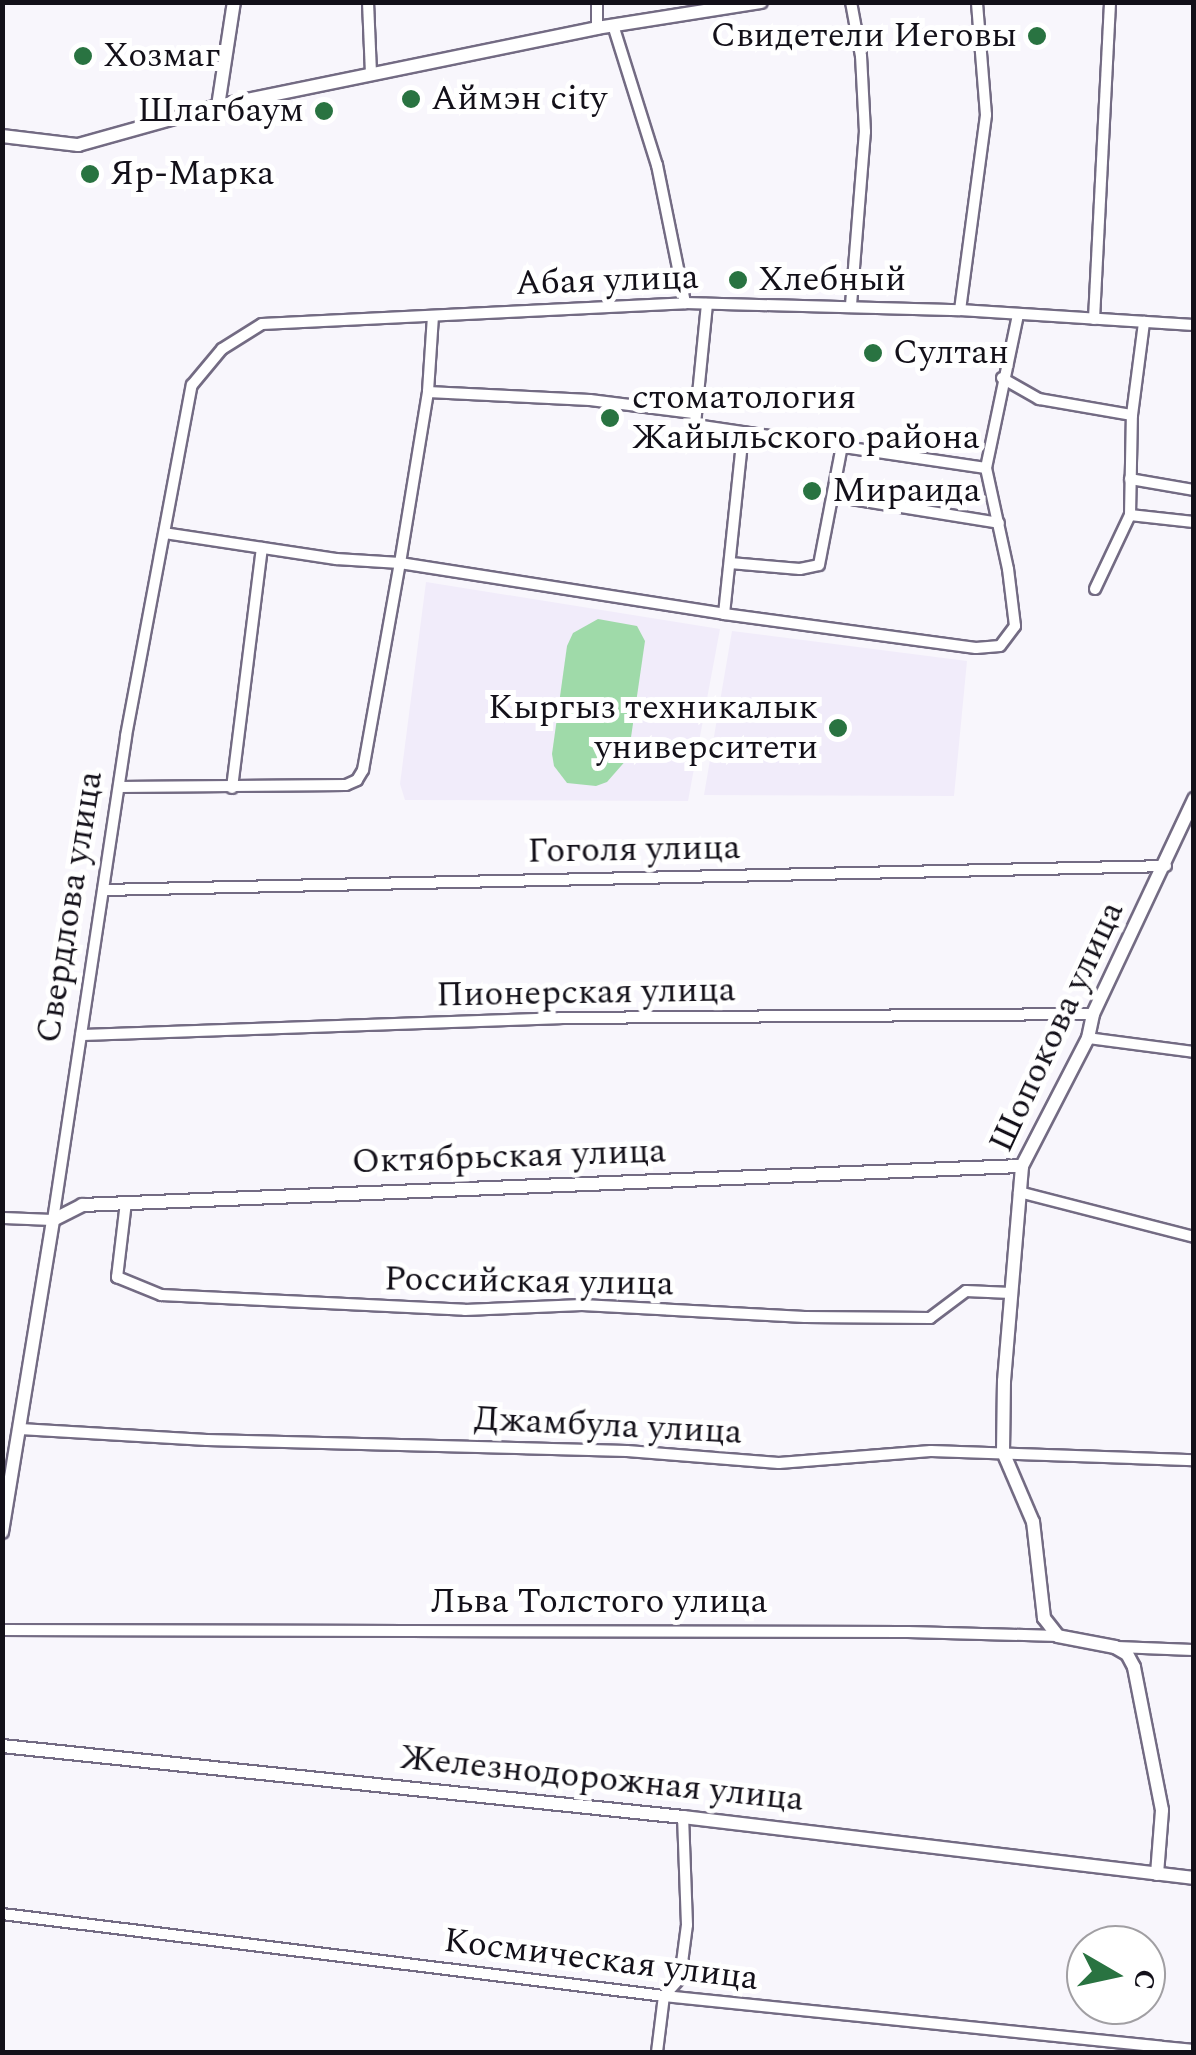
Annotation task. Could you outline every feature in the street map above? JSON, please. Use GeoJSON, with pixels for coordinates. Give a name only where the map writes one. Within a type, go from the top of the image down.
{"type":"FeatureCollection","features":[{"type":"Feature","properties":{"kind":"street"},"geometry":{"type":"LineString","coordinates":[[218,106],[234,2]]}},
{"type":"Feature","properties":{"kind":"street"},"geometry":{"type":"LineString","coordinates":[[368,2],[371,75]]}},
{"type":"Feature","properties":{"kind":"street"},"geometry":{"type":"LineString","coordinates":[[597,2],[597,28]]}},
{"type":"Feature","properties":{"kind":"street"},"geometry":{"type":"LineString","coordinates":[[2,136],[78,145],[218,106],[597,28],[761,2]]}},
{"type":"Feature","properties":{"kind":"street"},"geometry":{"type":"LineString","coordinates":[[851,305],[865,132],[862,56],[852,2]]}},
{"type":"Feature","properties":{"kind":"street"},"geometry":{"type":"LineString","coordinates":[[960,310],[986,116],[977,2]]}},
{"type":"Feature","properties":{"kind":"street"},"geometry":{"type":"LineString","coordinates":[[1094,320],[1110,2]]}},
{"type":"Feature","properties":{"kind":"street"},"geometry":{"type":"LineString","coordinates":[[613,25],[656,165],[685,303]]}},
{"type":"Feature","properties":{"kind":"street","name":"Абая улица"},"geometry":{"type":"LineString","coordinates":[[262,324],[685,303],[851,305],[1194,325]]}},
{"type":"Feature","properties":{"kind":"street"},"geometry":{"type":"LineString","coordinates":[[707,304],[693,413],[695,426],[986,468]]}},
{"type":"Feature","properties":{"kind":"street"},"geometry":{"type":"LineString","coordinates":[[164,533],[400,563],[724,614],[976,648],[1000,646],[1014,626],[999,523],[986,468],[1018,315]]}},
{"type":"Feature","properties":{"kind":"street"},"geometry":{"type":"LineString","coordinates":[[119,787],[346,784],[360,776],[428,392],[433,316]]}},
{"type":"Feature","properties":{"kind":"street"},"geometry":{"type":"LineString","coordinates":[[1095,589],[1130,515],[1132,415],[1144,322]]}},
{"type":"Feature","properties":{"kind":"street","name":"Свердлова улица"},"geometry":{"type":"LineString","coordinates":[[2,1532],[119,787],[192,385],[222,350],[262,324]]}},
{"type":"Feature","properties":{"kind":"street"},"geometry":{"type":"LineString","coordinates":[[1002,378],[1039,399],[1132,415]]}},
{"type":"Feature","properties":{"kind":"street"},"geometry":{"type":"LineString","coordinates":[[428,392],[590,400],[693,413]]}},
{"type":"Feature","properties":{"kind":"street"},"geometry":{"type":"LineString","coordinates":[[724,614],[743,433]]}},
{"type":"Feature","properties":{"kind":"street"},"geometry":{"type":"LineString","coordinates":[[730,563],[800,569],[819,566],[842,446]]}},
{"type":"Feature","properties":{"kind":"street"},"geometry":{"type":"LineString","coordinates":[[1130,479],[1194,490]]}},
{"type":"Feature","properties":{"kind":"street"},"geometry":{"type":"LineString","coordinates":[[833,496],[999,523]]}},
{"type":"Feature","properties":{"kind":"street"},"geometry":{"type":"LineString","coordinates":[[1130,515],[1194,522]]}},
{"type":"Feature","properties":{"kind":"street"},"geometry":{"type":"LineString","coordinates":[[232,788],[262,548]]}},
{"type":"Feature","properties":{"kind":"street","name":"Шопокова улица"},"geometry":{"type":"LineString","coordinates":[[1058,1636],[1044,1618],[1032,1522],[1004,1452],[1011,1293],[1022,1166],[1088,1038],[1093,1014],[1166,866],[1194,799]]}},
{"type":"Feature","properties":{"kind":"street","name":"Гоголя улица"},"geometry":{"type":"LineString","coordinates":[[104,890],[1166,866]]}},
{"type":"Feature","properties":{"kind":"street","name":"Пионерская улица"},"geometry":{"type":"LineString","coordinates":[[82,1035],[560,1018],[1093,1014]]}},
{"type":"Feature","properties":{"kind":"street"},"geometry":{"type":"LineString","coordinates":[[1088,1038],[1194,1052]]}},
{"type":"Feature","properties":{"kind":"street","name":"Октябрьская улица"},"geometry":{"type":"LineString","coordinates":[[2,1218],[53,1220],[82,1205],[126,1202],[1022,1166]]}},
{"type":"Feature","properties":{"kind":"street"},"geometry":{"type":"LineString","coordinates":[[1019,1192],[1194,1237]]}},
{"type":"Feature","properties":{"kind":"street","name":"Российская улица"},"geometry":{"type":"LineString","coordinates":[[126,1202],[117,1278],[161,1296],[428,1309],[582,1305],[788,1316],[930,1318],[966,1291],[1011,1293]]}},
{"type":"Feature","properties":{"kind":"street","name":"Джамбула улица"},"geometry":{"type":"LineString","coordinates":[[20,1429],[207,1440],[627,1451],[779,1463],[931,1450],[1194,1460]]}},
{"type":"Feature","properties":{"kind":"street","name":"Льва Толстого улица"},"geometry":{"type":"LineString","coordinates":[[2,1630],[908,1632],[1058,1636],[1115,1647],[1194,1650]]}},
{"type":"Feature","properties":{"kind":"street"},"geometry":{"type":"LineString","coordinates":[[1115,1647],[1127,1654],[1134,1667],[1162,1810],[1157,1874]]}},
{"type":"Feature","properties":{"kind":"street","name":"Железнодорожная улица"},"geometry":{"type":"LineString","coordinates":[[2,1746],[684,1817],[1194,1878]]}},
{"type":"Feature","properties":{"kind":"street"},"geometry":{"type":"LineString","coordinates":[[657,2052],[664,1996],[680,1978],[687,1924],[682,1868],[684,1817]]}},
{"type":"Feature","properties":{"kind":"street","name":"Космическая улица"},"geometry":{"type":"LineString","coordinates":[[2,1914],[664,1996],[1194,2050]]}},
{"type":"Feature","properties":{"kind":"shaded area"},"geometry":{"type":"Polygon","coordinates":[[[426,582],[720,629],[688,801],[405,800],[400,784],[426,582]]]}},
{"type":"Feature","properties":{"kind":"shaded area","name":"Кыргыз техникалык университети"},"geometry":{"type":"Polygon","coordinates":[[[732,631],[967,661],[954,796],[704,795],[732,631]]]}},
{"type":"Feature","properties":{"kind":"green space"},"geometry":{"type":"Polygon","coordinates":[[[598,619],[637,626],[645,641],[628,758],[607,782],[596,786],[567,783],[554,766],[552,754],[567,646],[573,633],[598,619]]]}},
{"type":"Feature","properties":{"kind":"place","name":"Свидетели Иеговы"},"geometry":{"type":"Point","coordinates":[1037,36]}},
{"type":"Feature","properties":{"kind":"place","name":"Хозмаг"},"geometry":{"type":"Point","coordinates":[83,56]}},
{"type":"Feature","properties":{"kind":"place","name":"Аймэн city"},"geometry":{"type":"Point","coordinates":[411,99]}},
{"type":"Feature","properties":{"kind":"place","name":"Шлагбаум"},"geometry":{"type":"Point","coordinates":[324,111]}},
{"type":"Feature","properties":{"kind":"place","name":"Яр-Марка"},"geometry":{"type":"Point","coordinates":[90,174]}},
{"type":"Feature","properties":{"kind":"place","name":"Хлебный"},"geometry":{"type":"Point","coordinates":[738,280]}},
{"type":"Feature","properties":{"kind":"place","name":"Султан"},"geometry":{"type":"Point","coordinates":[873,353]}},
{"type":"Feature","properties":{"kind":"place","name":"стоматология Жайыльского района"},"geometry":{"type":"Point","coordinates":[610,418]}},
{"type":"Feature","properties":{"kind":"place","name":"Мираида"},"geometry":{"type":"Point","coordinates":[812,491]}},
{"type":"Feature","properties":{"kind":"place","name":"Кыргыз техникалык университети"},"geometry":{"type":"Point","coordinates":[838,728]}}]}
